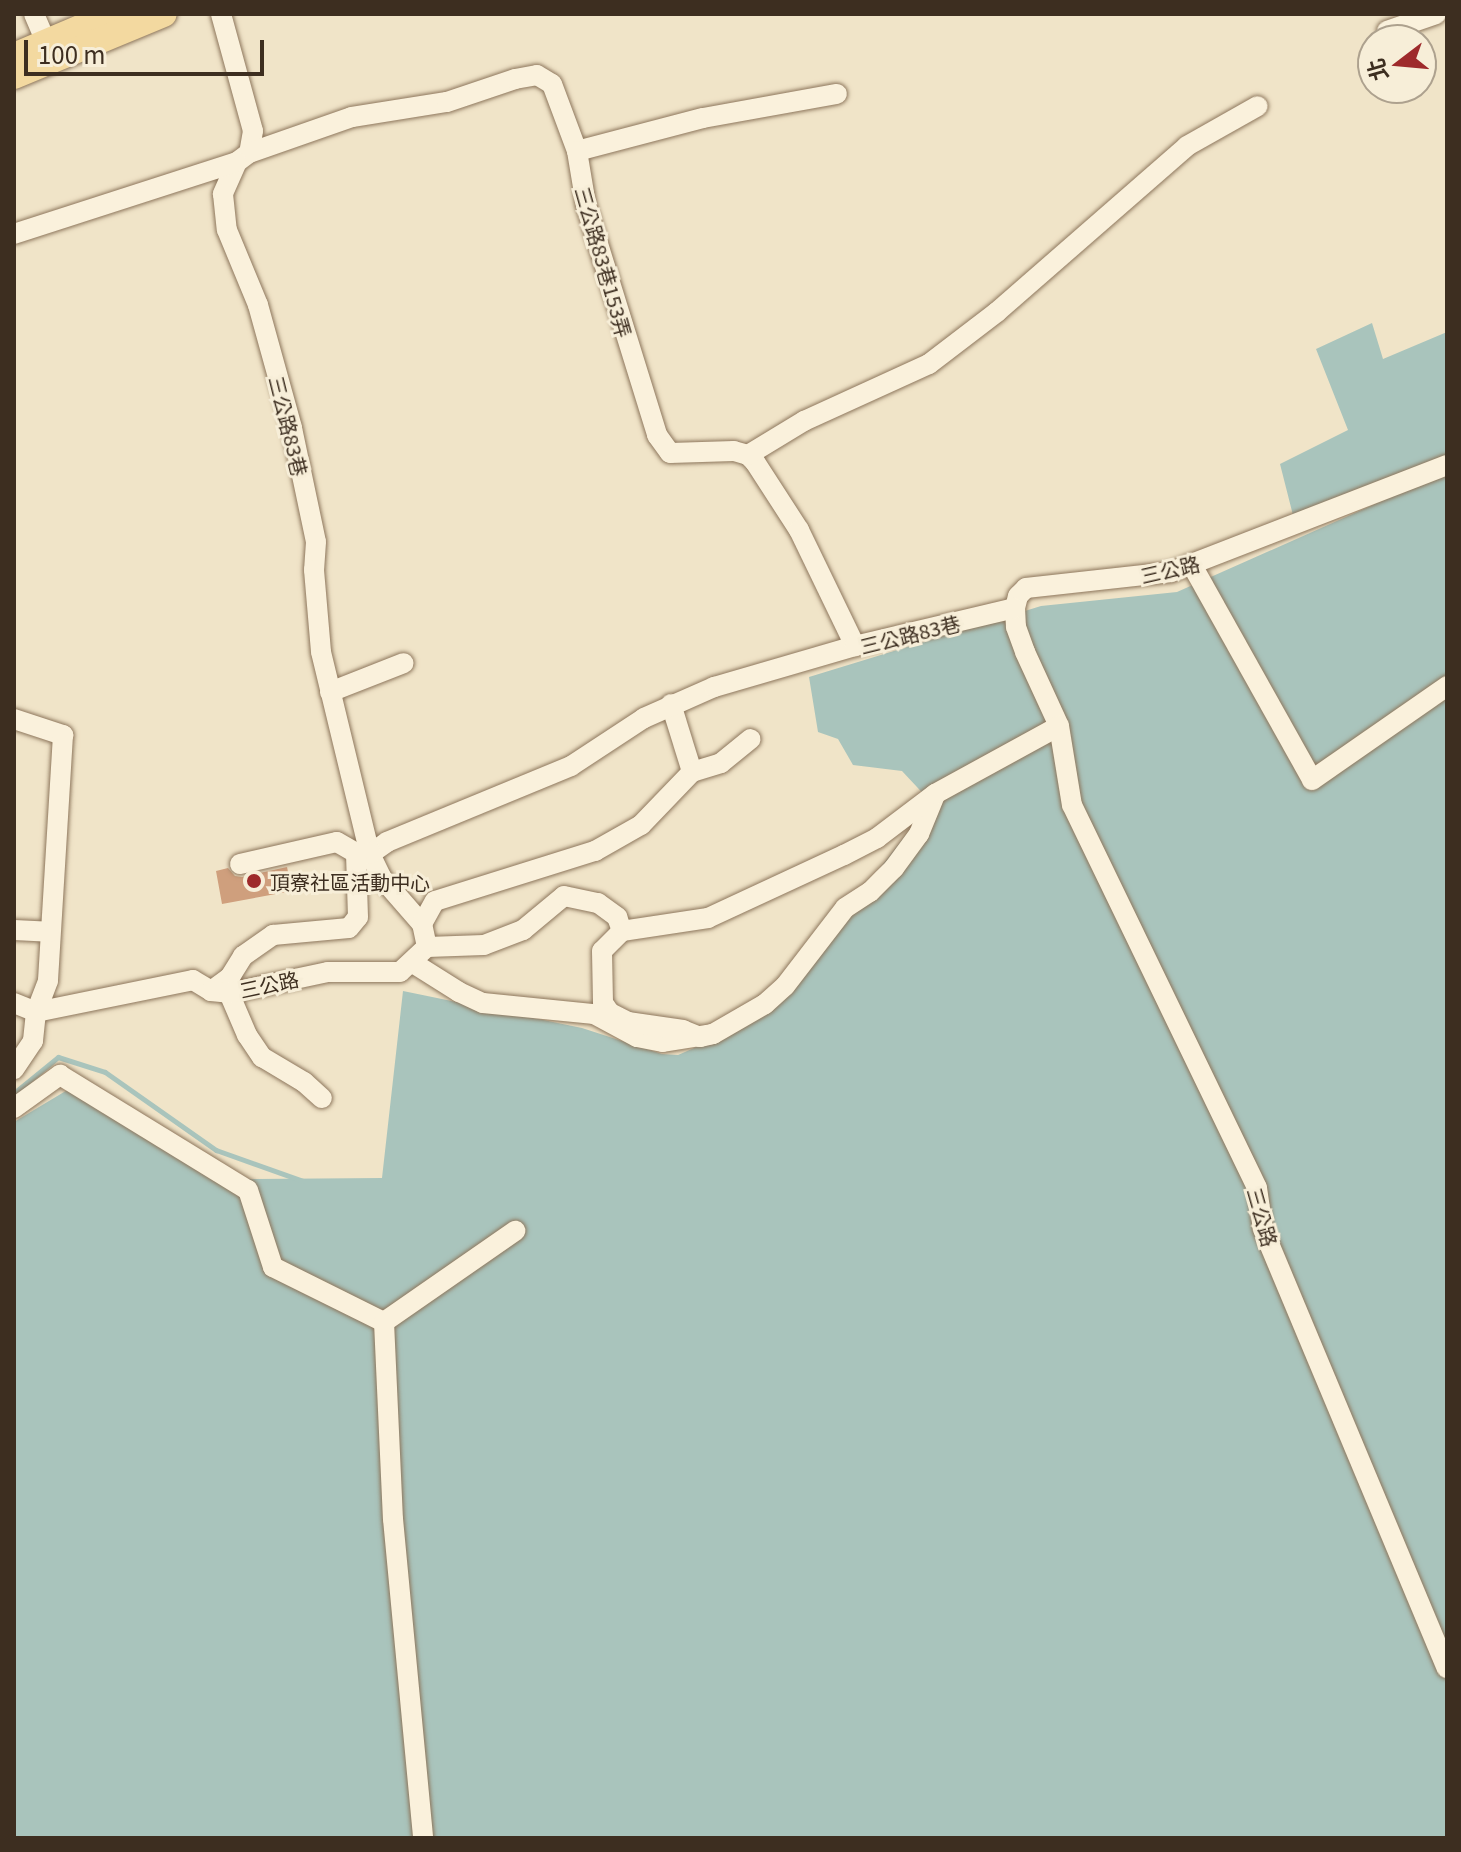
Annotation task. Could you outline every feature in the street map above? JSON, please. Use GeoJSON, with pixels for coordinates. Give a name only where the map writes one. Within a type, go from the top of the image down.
{"type":"FeatureCollection","features":[{"type":"Feature","properties":{"kind":"main road"},"geometry":{"type":"LineString","coordinates":[[14,76],[50,51],[116,20],[164,14]]}},
{"type":"Feature","properties":{"kind":"main road"},"geometry":{"type":"LineString","coordinates":[[14,56],[50,51]]}},
{"type":"Feature","properties":{"kind":"street"},"geometry":{"type":"LineString","coordinates":[[34,14],[50,51]]}},
{"type":"Feature","properties":{"kind":"street","name":"三公路83巷"},"geometry":{"type":"LineString","coordinates":[[221,14],[253,131],[223,194],[227,230],[258,305],[292,428],[316,542],[314,570],[321,652],[363,854],[422,924]]}},
{"type":"Feature","properties":{"kind":"street"},"geometry":{"type":"LineString","coordinates":[[1407,24],[1436,14]]}},
{"type":"Feature","properties":{"kind":"street","name":"三公路83巷153弄"},"geometry":{"type":"LineString","coordinates":[[14,234],[352,117],[447,102],[537,75],[552,84],[577,151],[586,205],[657,435],[670,453],[734,451],[748,455]]}},
{"type":"Feature","properties":{"kind":"street"},"geometry":{"type":"LineString","coordinates":[[577,151],[703,118],[837,94]]}},
{"type":"Feature","properties":{"kind":"street"},"geometry":{"type":"LineString","coordinates":[[855,646],[799,530],[748,455],[804,421],[929,364],[997,312],[1187,146],[1258,106]]}},
{"type":"Feature","properties":{"kind":"street","name":"三公路"},"geometry":{"type":"LineString","coordinates":[[1447,465],[1192,565],[1141,577],[1026,588],[1018,596],[1015,608],[1016,627],[1025,652],[1059,726],[1072,805],[1257,1188],[1263,1229],[1447,1668]]}},
{"type":"Feature","properties":{"kind":"street"},"geometry":{"type":"LineString","coordinates":[[1192,565],[1312,780],[1447,686]]}},
{"type":"Feature","properties":{"kind":"street","name":"三公路83巷"},"geometry":{"type":"LineString","coordinates":[[363,854],[571,766],[671,704],[714,687],[855,646],[1015,608]]}},
{"type":"Feature","properties":{"kind":"street"},"geometry":{"type":"LineString","coordinates":[[330,692],[404,663]]}},
{"type":"Feature","properties":{"kind":"street"},"geometry":{"type":"LineString","coordinates":[[671,704],[692,772]]}},
{"type":"Feature","properties":{"kind":"street"},"geometry":{"type":"LineString","coordinates":[[14,719],[63,735],[48,981],[36,1012],[33,1041],[14,1069]]}},
{"type":"Feature","properties":{"kind":"street"},"geometry":{"type":"LineString","coordinates":[[935,794],[908,850],[870,892],[845,908],[785,986],[765,1004],[713,1034],[700,1037],[683,1030],[628,1022],[605,1009],[600,959],[602,951],[622,931],[708,918],[734,907],[877,838],[935,794],[1059,726]]}},
{"type":"Feature","properties":{"kind":"street"},"geometry":{"type":"LineString","coordinates":[[427,947],[422,924],[435,901],[595,851],[641,825],[692,772],[721,763],[751,739]]}},
{"type":"Feature","properties":{"kind":"street"},"geometry":{"type":"LineString","coordinates":[[240,864],[337,842],[363,854],[358,917],[349,928],[273,935],[243,956],[220,992],[262,1057],[304,1082],[322,1098]]}},
{"type":"Feature","properties":{"kind":"street"},"geometry":{"type":"LineString","coordinates":[[427,947],[468,948],[502,938],[523,930],[564,896],[598,903],[617,917],[622,931]]}},
{"type":"Feature","properties":{"kind":"street"},"geometry":{"type":"LineString","coordinates":[[14,930],[49,932]]}},
{"type":"Feature","properties":{"kind":"street"},"geometry":{"type":"LineString","coordinates":[[427,947],[413,963],[483,1003],[594,1014],[637,1037],[663,1042],[713,1034]]}},
{"type":"Feature","properties":{"kind":"street","name":"三公路"},"geometry":{"type":"LineString","coordinates":[[36,1012],[193,980],[220,992],[328,972],[400,972],[413,963]]}},
{"type":"Feature","properties":{"kind":"street"},"geometry":{"type":"LineString","coordinates":[[14,1003],[36,1012]]}},
{"type":"Feature","properties":{"kind":"street"},"geometry":{"type":"LineString","coordinates":[[14,1108],[60,1075],[248,1190],[273,1267],[384,1322]]}},
{"type":"Feature","properties":{"kind":"street"},"geometry":{"type":"LineString","coordinates":[[384,1322],[515,1231]]}},
{"type":"Feature","properties":{"kind":"street"},"geometry":{"type":"LineString","coordinates":[[384,1322],[393,1519],[423,1838]]}},
{"type":"Feature","properties":{"kind":"water"},"geometry":{"type":"Polygon","coordinates":[[[1372,323],[1383,359],[1447,332],[1447,462],[1296,527],[1280,464],[1348,430],[1316,349],[1372,323]]]}},
{"type":"Feature","properties":{"kind":"water"},"geometry":{"type":"Polygon","coordinates":[[[1447,472],[1447,1838],[14,1838],[14,1122],[69,1089],[240,1179],[382,1178],[403,991],[582,1028],[662,1054],[678,1055],[749,1024],[798,974],[931,802],[902,771],[853,765],[838,739],[818,732],[809,677],[1041,606],[1177,592],[1447,472]]]}},
{"type":"Feature","properties":{"kind":"building","name":"頂寮社區活動中心"},"geometry":{"type":"Polygon","coordinates":[[[287,867],[292,891],[222,904],[216,871],[228,868],[235,876],[242,877],[287,867]]]}},
{"type":"Feature","properties":{"kind":"waterway"},"geometry":{"type":"LineString","coordinates":[[14,1093],[58,1057],[105,1072],[216,1150],[303,1181]]}},
{"type":"Feature","properties":{"kind":"place","name":"頂寮社區活動中心"},"geometry":{"type":"Point","coordinates":[254,881]}}]}
